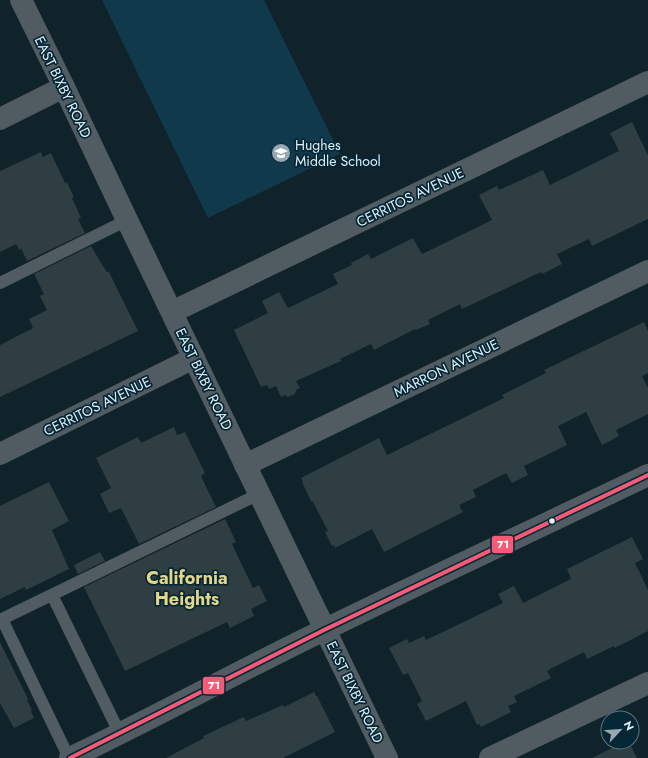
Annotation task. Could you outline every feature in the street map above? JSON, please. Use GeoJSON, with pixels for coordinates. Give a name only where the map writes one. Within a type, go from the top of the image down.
{"type":"FeatureCollection","features":[{"type":"Feature","properties":{"kind":"street","name":"EAST BIXBY ROAD"},"geometry":{"type":"LineString","coordinates":[[21,0],[387,758]]}},
{"type":"Feature","properties":{"kind":"street","name":"CERRITOS AVENUE"},"geometry":{"type":"LineString","coordinates":[[172,312],[648,82]]}},
{"type":"Feature","properties":{"kind":"street"},"geometry":{"type":"LineString","coordinates":[[0,119],[64,87]]}},
{"type":"Feature","properties":{"kind":"street","name":"MARRON AVENUE"},"geometry":{"type":"LineString","coordinates":[[245,465],[648,271]]}},
{"type":"Feature","properties":{"kind":"street","name":"CERRITOS AVENUE"},"geometry":{"type":"LineString","coordinates":[[0,454],[194,358]]}},
{"type":"Feature","properties":{"kind":"street"},"geometry":{"type":"LineString","coordinates":[[69,758],[120,734],[324,630],[648,475]]}},
{"type":"Feature","properties":{"kind":"street"},"geometry":{"type":"LineString","coordinates":[[490,758],[648,683]]}},
{"type":"Feature","properties":{"kind":"lane"},"geometry":{"type":"LineString","coordinates":[[0,283],[127,220]]}},
{"type":"Feature","properties":{"kind":"lane"},"geometry":{"type":"LineString","coordinates":[[69,758],[1,620],[259,494]]}},
{"type":"Feature","properties":{"kind":"lane"},"geometry":{"type":"LineString","coordinates":[[52,595],[120,734]]}},
{"type":"Feature","properties":{"kind":"shaded area"},"geometry":{"type":"Polygon","coordinates":[[[102,0],[264,0],[340,154],[208,218],[102,0]]]}},
{"type":"Feature","properties":{"kind":"building"},"geometry":{"type":"Polygon","coordinates":[[[632,122],[648,155],[648,219],[592,246],[589,239],[557,254],[562,264],[542,274],[541,272],[462,309],[460,304],[428,320],[430,324],[416,330],[415,329],[374,350],[371,344],[340,359],[341,361],[296,381],[300,388],[296,390],[295,394],[288,397],[285,395],[281,397],[276,386],[269,389],[267,385],[261,387],[234,330],[268,313],[262,301],[279,292],[288,308],[338,284],[333,274],[352,265],[351,263],[368,254],[371,259],[413,238],[422,254],[492,220],[479,195],[497,186],[499,190],[543,170],[550,185],[619,151],[610,133],[632,122]]]}},
{"type":"Feature","properties":{"kind":"building"},"geometry":{"type":"Polygon","coordinates":[[[41,152],[43,157],[51,153],[65,183],[67,182],[81,218],[78,219],[85,233],[27,261],[21,248],[20,251],[16,244],[0,252],[0,171],[41,152]]]}},
{"type":"Feature","properties":{"kind":"building"},"geometry":{"type":"Polygon","coordinates":[[[91,246],[107,272],[109,272],[138,331],[0,397],[0,345],[33,328],[29,319],[47,310],[40,296],[44,294],[34,274],[91,246]]]}},
{"type":"Feature","properties":{"kind":"building"},"geometry":{"type":"Polygon","coordinates":[[[644,322],[648,331],[648,373],[642,376],[648,388],[648,414],[616,430],[619,436],[602,445],[586,412],[558,426],[567,445],[524,466],[528,475],[512,483],[506,473],[473,490],[476,497],[459,505],[463,512],[384,552],[372,529],[335,548],[334,545],[332,546],[325,532],[328,531],[313,502],[311,501],[301,478],[379,438],[387,455],[504,398],[502,395],[546,373],[544,370],[644,322]]]}},
{"type":"Feature","properties":{"kind":"building"},"geometry":{"type":"Polygon","coordinates":[[[174,427],[177,435],[185,432],[205,473],[201,476],[216,507],[139,544],[121,508],[109,513],[100,494],[111,488],[96,458],[138,437],[141,443],[174,427]]]}},
{"type":"Feature","properties":{"kind":"building"},"geometry":{"type":"Polygon","coordinates":[[[49,482],[69,521],[52,530],[69,569],[26,590],[25,587],[0,599],[0,506],[49,482]]]}},
{"type":"Feature","properties":{"kind":"building"},"geometry":{"type":"Polygon","coordinates":[[[225,519],[236,542],[232,544],[253,588],[259,585],[267,601],[251,609],[254,616],[230,628],[227,622],[125,671],[84,587],[225,519]]]}},
{"type":"Feature","properties":{"kind":"building"},"geometry":{"type":"Polygon","coordinates":[[[632,537],[643,559],[635,563],[648,590],[648,631],[615,648],[614,646],[587,659],[584,652],[547,671],[551,678],[514,696],[517,702],[508,706],[511,712],[481,727],[480,724],[477,725],[466,701],[426,721],[417,704],[422,701],[408,673],[403,675],[389,648],[407,639],[409,643],[424,636],[426,640],[503,603],[498,594],[514,586],[523,603],[571,579],[567,569],[632,537]]]}},
{"type":"Feature","properties":{"kind":"building"},"geometry":{"type":"Polygon","coordinates":[[[100,552],[105,561],[78,574],[74,565],[100,552]]]}},
{"type":"Feature","properties":{"kind":"building"},"geometry":{"type":"Polygon","coordinates":[[[0,642],[28,699],[27,700],[34,718],[14,728],[0,703],[0,642]]]}},
{"type":"Feature","properties":{"kind":"building"},"geometry":{"type":"Polygon","coordinates":[[[314,692],[335,732],[283,758],[166,758],[204,738],[203,736],[244,717],[246,721],[283,705],[284,707],[314,692]]]}},
{"type":"Feature","properties":{"kind":"building"},"geometry":{"type":"Polygon","coordinates":[[[608,750],[633,750],[637,758],[592,758],[608,750]]]}},
{"type":"Feature","properties":{"kind":"transit line","name":"71"},"geometry":{"type":"LineString","coordinates":[[70,758],[324,630],[648,475]]}},
{"type":"Feature","properties":{"kind":"place","name":"Hughes Middle School"},"geometry":{"type":"Point","coordinates":[281,153]}},
{"type":"Feature","properties":{"kind":"district","name":"California Heights"},"geometry":{"type":"Point","coordinates":[187,588]}}]}
